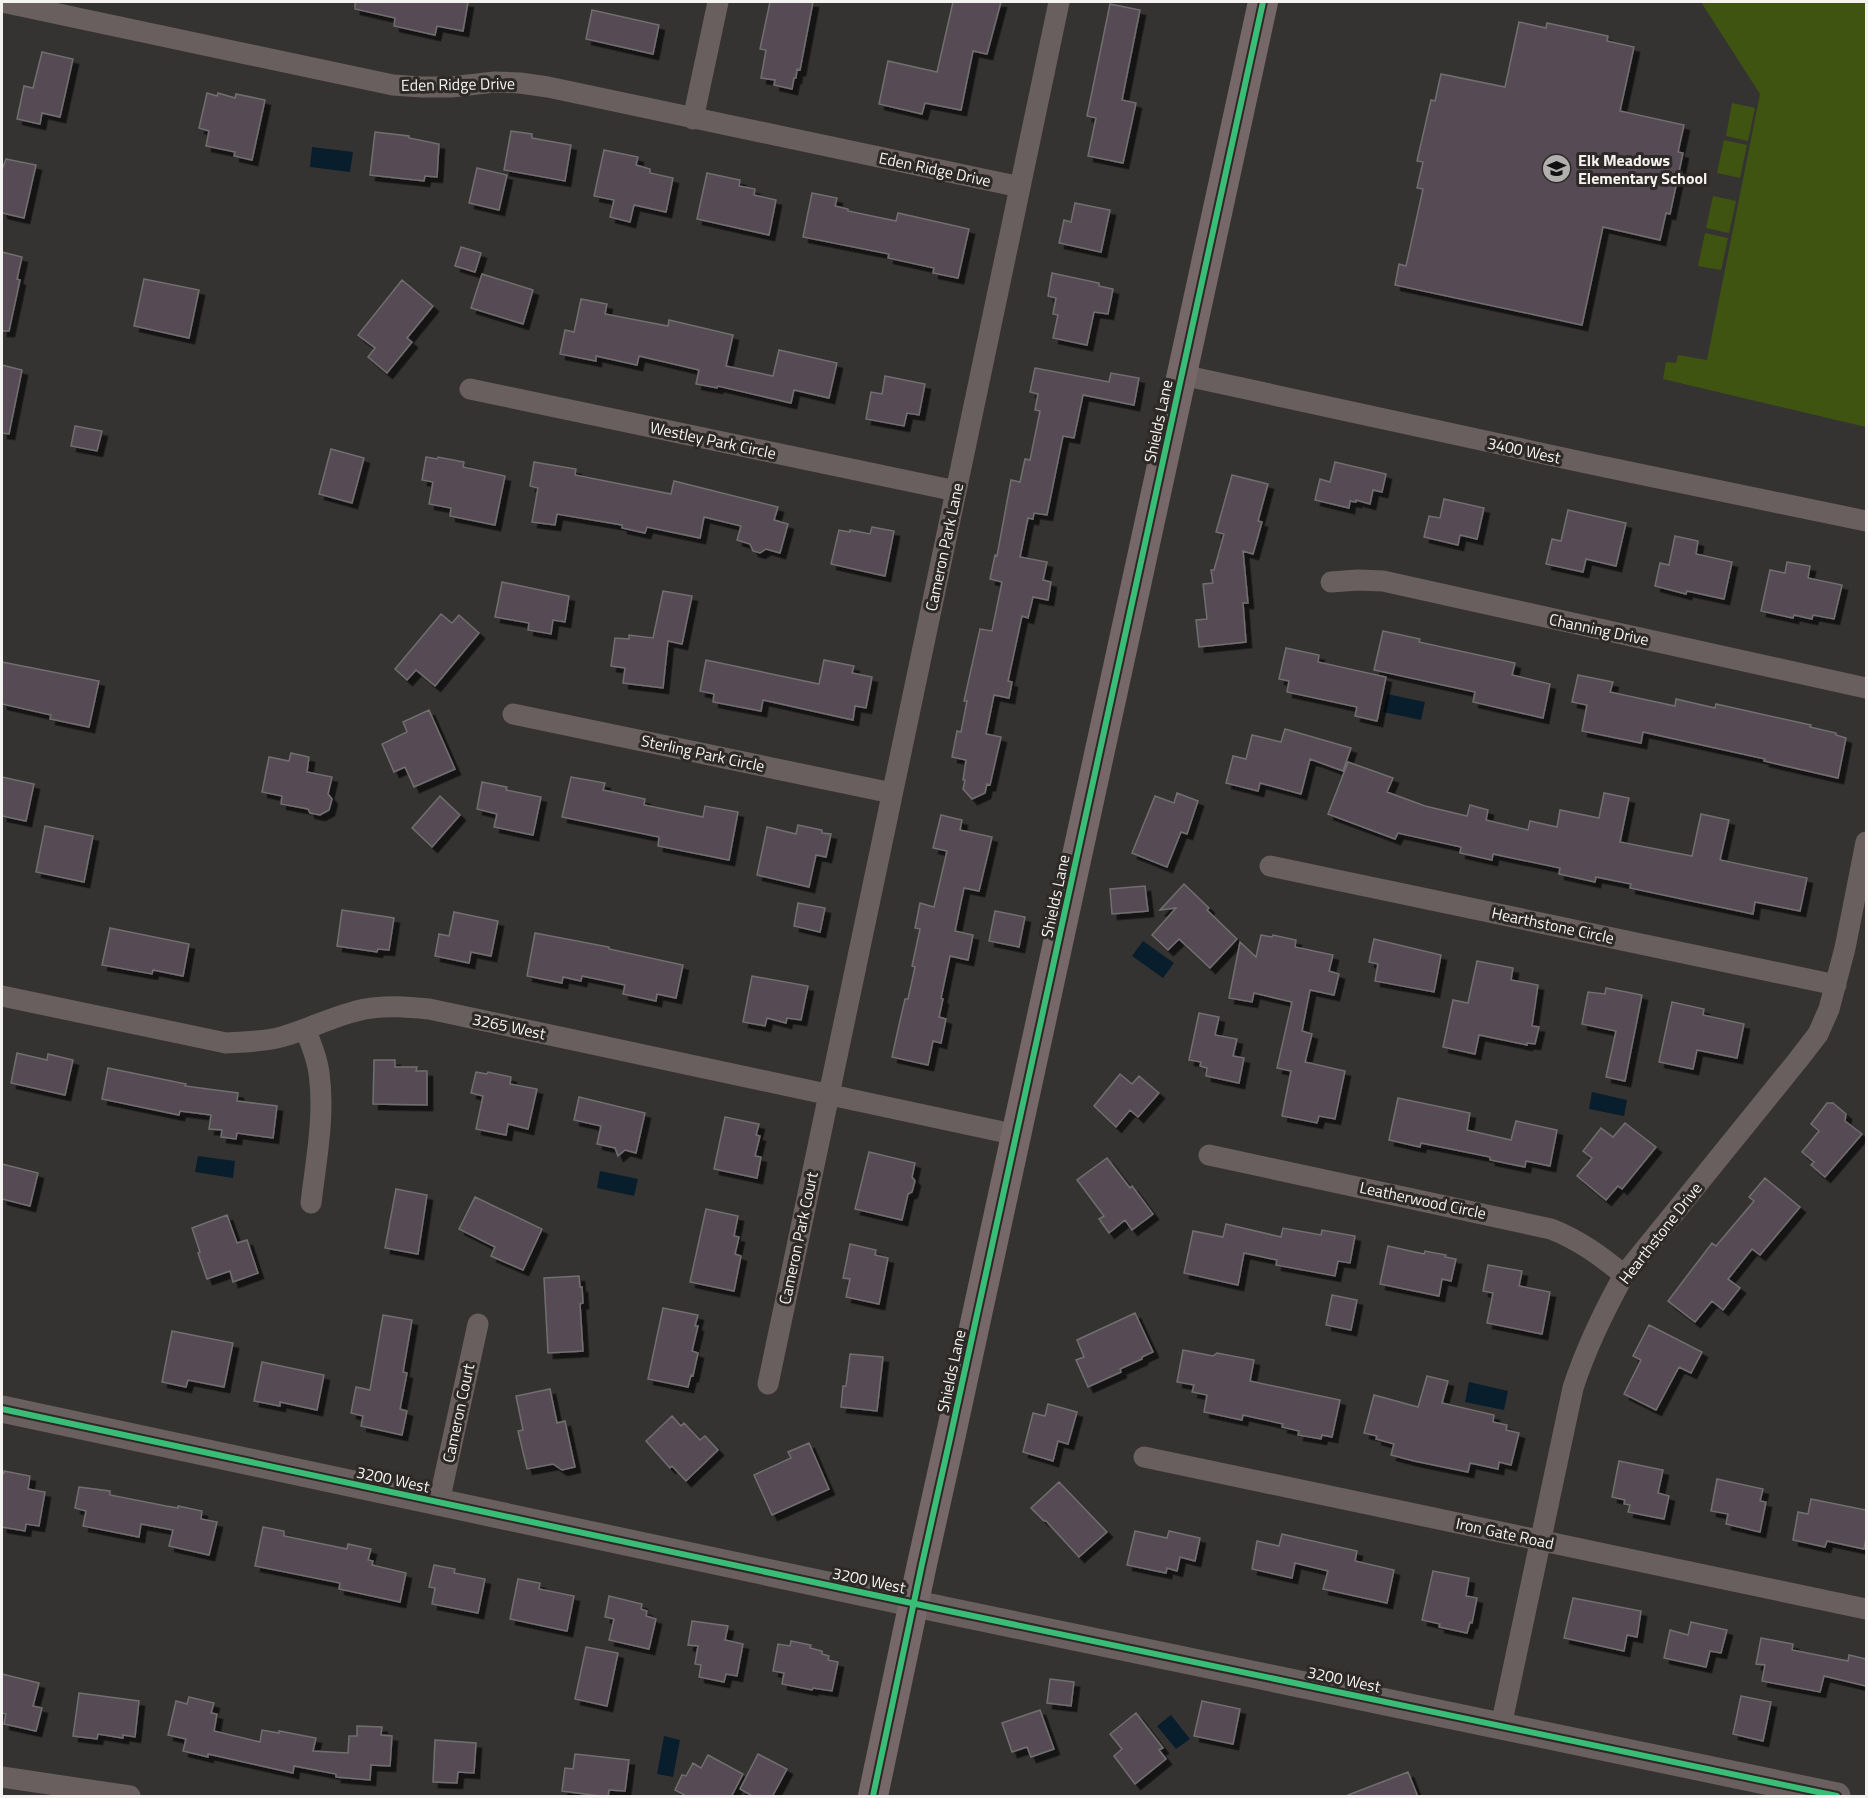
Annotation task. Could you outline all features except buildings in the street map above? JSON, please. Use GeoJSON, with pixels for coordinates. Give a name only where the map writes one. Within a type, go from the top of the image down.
{"type":"FeatureCollection","features":[{"type":"Feature","properties":{"kind":"main road","name":"Shields Lane"},"geometry":{"type":"LineString","coordinates":[[873,1797],[913,1603],[1263,2]]}},
{"type":"Feature","properties":{"kind":"street","name":"Eden Ridge Drive"},"geometry":{"type":"LineString","coordinates":[[2,2],[393,85],[451,87],[495,82],[548,87],[1020,187]]}},
{"type":"Feature","properties":{"kind":"street"},"geometry":{"type":"LineString","coordinates":[[693,119],[718,2]]}},
{"type":"Feature","properties":{"kind":"street","name":"Cameron Park Lane"},"geometry":{"type":"LineString","coordinates":[[829,1093],[1059,2]]}},
{"type":"Feature","properties":{"kind":"street","name":"3400 West"},"geometry":{"type":"LineString","coordinates":[[1182,375],[1580,462],[1866,521]]}},
{"type":"Feature","properties":{"kind":"street","name":"Westley Park Circle"},"geometry":{"type":"LineString","coordinates":[[470,389],[956,491]]}},
{"type":"Feature","properties":{"kind":"street","name":"Channing Drive"},"geometry":{"type":"LineString","coordinates":[[1331,582],[1383,581],[1866,688]]}},
{"type":"Feature","properties":{"kind":"street","name":"Sterling Park Circle"},"geometry":{"type":"LineString","coordinates":[[513,714],[892,793]]}},
{"type":"Feature","properties":{"kind":"street","name":"Hearthstone Drive"},"geometry":{"type":"LineString","coordinates":[[1501,1726],[1573,1388],[1591,1341],[1624,1275],[1818,1034],[1836,985],[1866,842]]}},
{"type":"Feature","properties":{"kind":"street","name":"Hearthstone Circle"},"geometry":{"type":"LineString","coordinates":[[1270,866],[1836,985]]}},
{"type":"Feature","properties":{"kind":"street","name":"3265 West"},"geometry":{"type":"LineString","coordinates":[[2,996],[226,1042],[253,1042],[280,1037],[335,1017],[366,1009],[398,1006],[429,1009],[1017,1135]]}},
{"type":"Feature","properties":{"kind":"street"},"geometry":{"type":"LineString","coordinates":[[305,1029],[319,1070],[321,1093],[321,1115],[311,1203]]}},
{"type":"Feature","properties":{"kind":"street","name":"Cameron Park Court"},"geometry":{"type":"LineString","coordinates":[[768,1384],[829,1093]]}},
{"type":"Feature","properties":{"kind":"street","name":"Leatherwood Circle"},"geometry":{"type":"LineString","coordinates":[[1209,1155],[1551,1229],[1587,1246],[1624,1275]]}},
{"type":"Feature","properties":{"kind":"street","name":"Cameron Court"},"geometry":{"type":"LineString","coordinates":[[439,1502],[477,1324]]}},
{"type":"Feature","properties":{"kind":"street","name":"3200 West"},"geometry":{"type":"LineString","coordinates":[[2,1409],[1836,1797]]}},
{"type":"Feature","properties":{"kind":"street","name":"Iron Gate Road"},"geometry":{"type":"LineString","coordinates":[[1144,1457],[1866,1609]]}},
{"type":"Feature","properties":{"kind":"street"},"geometry":{"type":"LineString","coordinates":[[2,1777],[130,1797]]}},
{"type":"Feature","properties":{"kind":"green space"},"geometry":{"type":"Polygon","coordinates":[[[1701,2],[1866,2],[1866,427],[1663,379],[1666,362],[1676,363],[1678,355],[1707,360],[1760,94],[1701,2]]]}},
{"type":"Feature","properties":{"kind":"green space"},"geometry":{"type":"Polygon","coordinates":[[[1732,103],[1755,108],[1748,141],[1726,136],[1732,103]]]}},
{"type":"Feature","properties":{"kind":"green space"},"geometry":{"type":"Polygon","coordinates":[[[1724,140],[1747,145],[1740,178],[1717,173],[1724,140]]]}},
{"type":"Feature","properties":{"kind":"green space"},"geometry":{"type":"Polygon","coordinates":[[[1713,196],[1736,201],[1729,233],[1706,228],[1713,196]]]}},
{"type":"Feature","properties":{"kind":"green space"},"geometry":{"type":"Polygon","coordinates":[[[1705,233],[1728,238],[1721,270],[1698,266],[1705,233]]]}},
{"type":"Feature","properties":{"kind":"water"},"geometry":{"type":"Polygon","coordinates":[[[312,147],[353,152],[350,172],[310,167],[312,147]]]}},
{"type":"Feature","properties":{"kind":"water"},"geometry":{"type":"Polygon","coordinates":[[[1387,694],[1425,702],[1421,720],[1383,712],[1387,694]]]}},
{"type":"Feature","properties":{"kind":"water"},"geometry":{"type":"Polygon","coordinates":[[[1143,941],[1174,963],[1163,978],[1132,956],[1143,941]]]}},
{"type":"Feature","properties":{"kind":"water"},"geometry":{"type":"Polygon","coordinates":[[[1592,1092],[1627,1100],[1624,1116],[1589,1109],[1592,1092]]]}},
{"type":"Feature","properties":{"kind":"water"},"geometry":{"type":"Polygon","coordinates":[[[198,1156],[235,1161],[233,1178],[195,1172],[198,1156]]]}},
{"type":"Feature","properties":{"kind":"water"},"geometry":{"type":"Polygon","coordinates":[[[600,1171],[638,1179],[634,1196],[597,1188],[600,1171]]]}},
{"type":"Feature","properties":{"kind":"water"},"geometry":{"type":"Polygon","coordinates":[[[1469,1382],[1508,1391],[1504,1410],[1465,1402],[1469,1382]]]}},
{"type":"Feature","properties":{"kind":"water"},"geometry":{"type":"Polygon","coordinates":[[[1171,1715],[1190,1739],[1176,1749],[1157,1726],[1171,1715]]]}},
{"type":"Feature","properties":{"kind":"water"},"geometry":{"type":"Polygon","coordinates":[[[664,1736],[680,1740],[673,1777],[657,1774],[664,1736]]]}},
{"type":"Feature","properties":{"kind":"cycle path"},"geometry":{"type":"LineString","coordinates":[[873,1796],[1263,2]]}},
{"type":"Feature","properties":{"kind":"cycle path"},"geometry":{"type":"LineString","coordinates":[[2,1409],[949,1611],[1837,1796]]}},
{"type":"Feature","properties":{"kind":"place","name":"Elk Meadows Elementary School"},"geometry":{"type":"Point","coordinates":[1557,169]}}]}
